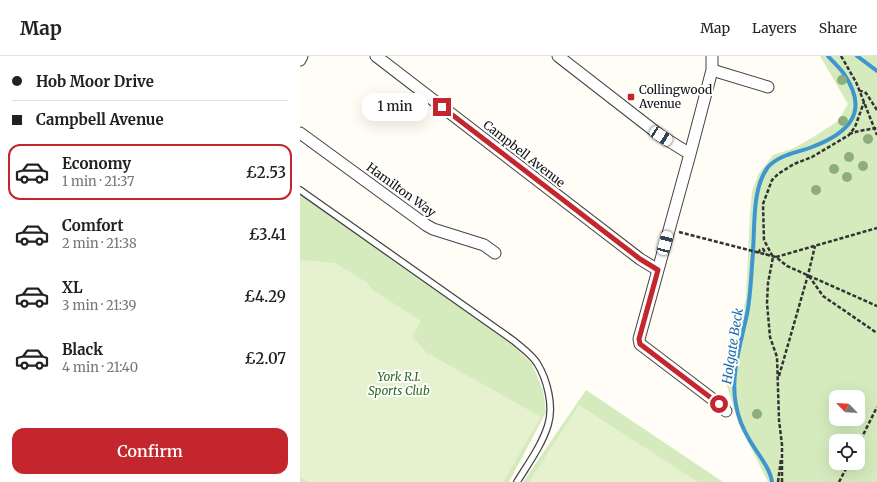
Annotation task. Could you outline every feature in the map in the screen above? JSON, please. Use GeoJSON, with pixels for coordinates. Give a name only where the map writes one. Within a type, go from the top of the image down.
{"type":"FeatureCollection","features":[{"type":"Feature","properties":{"kind":"street"},"geometry":{"type":"LineString","coordinates":[[300,60],[302,56]]}},
{"type":"Feature","properties":{"kind":"street","name":"Campbell Avenue"},"geometry":{"type":"LineString","coordinates":[[376,56],[640,259],[658,270]]}},
{"type":"Feature","properties":{"kind":"street"},"geometry":{"type":"LineString","coordinates":[[558,56],[661,136],[690,154]]}},
{"type":"Feature","properties":{"kind":"street"},"geometry":{"type":"LineString","coordinates":[[712,56],[712,70],[639,339],[640,344],[719,404],[726,411]]}},
{"type":"Feature","properties":{"kind":"street"},"geometry":{"type":"LineString","coordinates":[[712,70],[768,87]]}},
{"type":"Feature","properties":{"kind":"street","name":"Hamilton Way"},"geometry":{"type":"LineString","coordinates":[[300,133],[426,225],[433,229],[484,245],[495,253]]}},
{"type":"Feature","properties":{"kind":"lane"},"geometry":{"type":"LineString","coordinates":[[300,190],[514,341],[537,363],[548,393],[550,410],[548,424],[541,442],[517,482]]}},
{"type":"Feature","properties":{"kind":"path"},"geometry":{"type":"LineString","coordinates":[[841,56],[859,89],[876,128],[877,135]]}},
{"type":"Feature","properties":{"kind":"path"},"geometry":{"type":"LineString","coordinates":[[859,89],[866,93],[877,110]]}},
{"type":"Feature","properties":{"kind":"path"},"geometry":{"type":"LineString","coordinates":[[864,102],[855,127],[849,134],[812,157],[794,164],[772,180],[763,204],[764,240],[775,257],[787,266],[877,306]]}},
{"type":"Feature","properties":{"kind":"path"},"geometry":{"type":"LineString","coordinates":[[849,134],[876,128]]}},
{"type":"Feature","properties":{"kind":"path"},"geometry":{"type":"LineString","coordinates":[[668,230],[775,257],[877,228]]}},
{"type":"Feature","properties":{"kind":"path"},"geometry":{"type":"LineString","coordinates":[[778,379],[815,246]]}},
{"type":"Feature","properties":{"kind":"path"},"geometry":{"type":"LineString","coordinates":[[775,257],[768,283],[767,303],[770,337],[777,357],[779,420],[782,445],[782,482]]}},
{"type":"Feature","properties":{"kind":"path"},"geometry":{"type":"LineString","coordinates":[[808,275],[824,296],[877,334]]}},
{"type":"Feature","properties":{"kind":"path"},"geometry":{"type":"LineString","coordinates":[[863,434],[877,407]]}},
{"type":"Feature","properties":{"kind":"path"},"geometry":{"type":"LineString","coordinates":[[778,482],[782,445]]}},
{"type":"Feature","properties":{"kind":"path"},"geometry":{"type":"LineString","coordinates":[[839,482],[845,470]]}},
{"type":"Feature","properties":{"kind":"green space"},"geometry":{"type":"Polygon","coordinates":[[[820,56],[877,56],[877,482],[768,482],[739,424],[727,386],[746,297],[752,191],[759,173],[773,155],[794,148],[838,121],[848,104],[820,56]]]}},
{"type":"Feature","properties":{"kind":"green space","name":"York R.I. Sports Club"},"geometry":{"type":"Polygon","coordinates":[[[300,194],[511,343],[532,364],[543,390],[546,412],[509,482],[300,482],[300,194]]]}},
{"type":"Feature","properties":{"kind":"green space","name":"York R.I. Sports Club"},"geometry":{"type":"Polygon","coordinates":[[[300,261],[335,263],[366,282],[373,290],[421,321],[412,336],[428,356],[429,354],[541,417],[503,482],[308,482],[300,477],[300,261]]]}},
{"type":"Feature","properties":{"kind":"green space"},"geometry":{"type":"Polygon","coordinates":[[[586,390],[723,482],[523,482],[586,390]]]}},
{"type":"Feature","properties":{"kind":"green space"},"geometry":{"type":"Polygon","coordinates":[[[579,405],[698,482],[529,482],[579,405]]]}},
{"type":"Feature","properties":{"kind":"waterway","name":"Holgate Beck"},"geometry":{"type":"LineString","coordinates":[[753,250],[755,207],[759,185],[768,167],[778,159],[812,147],[836,135],[852,120],[855,110],[855,99],[852,87],[842,72],[828,56]]}},
{"type":"Feature","properties":{"kind":"waterway"},"geometry":{"type":"LineString","coordinates":[[857,56],[877,71]]}},
{"type":"Feature","properties":{"kind":"waterway","name":"Holgate Beck"},"geometry":{"type":"LineString","coordinates":[[753,253],[747,314],[737,359],[734,382],[739,418],[752,444],[766,465],[772,482]]}},
{"type":"Feature","properties":{"kind":"place","name":"Collingwood Avenue"},"geometry":{"type":"Point","coordinates":[631,97]}},
{"type":"Feature","properties":{"kind":"route"},"geometry":{"type":"LineString","coordinates":[[442,107],[647,265],[658,270],[639,339],[640,344],[719,404]]}}]}
